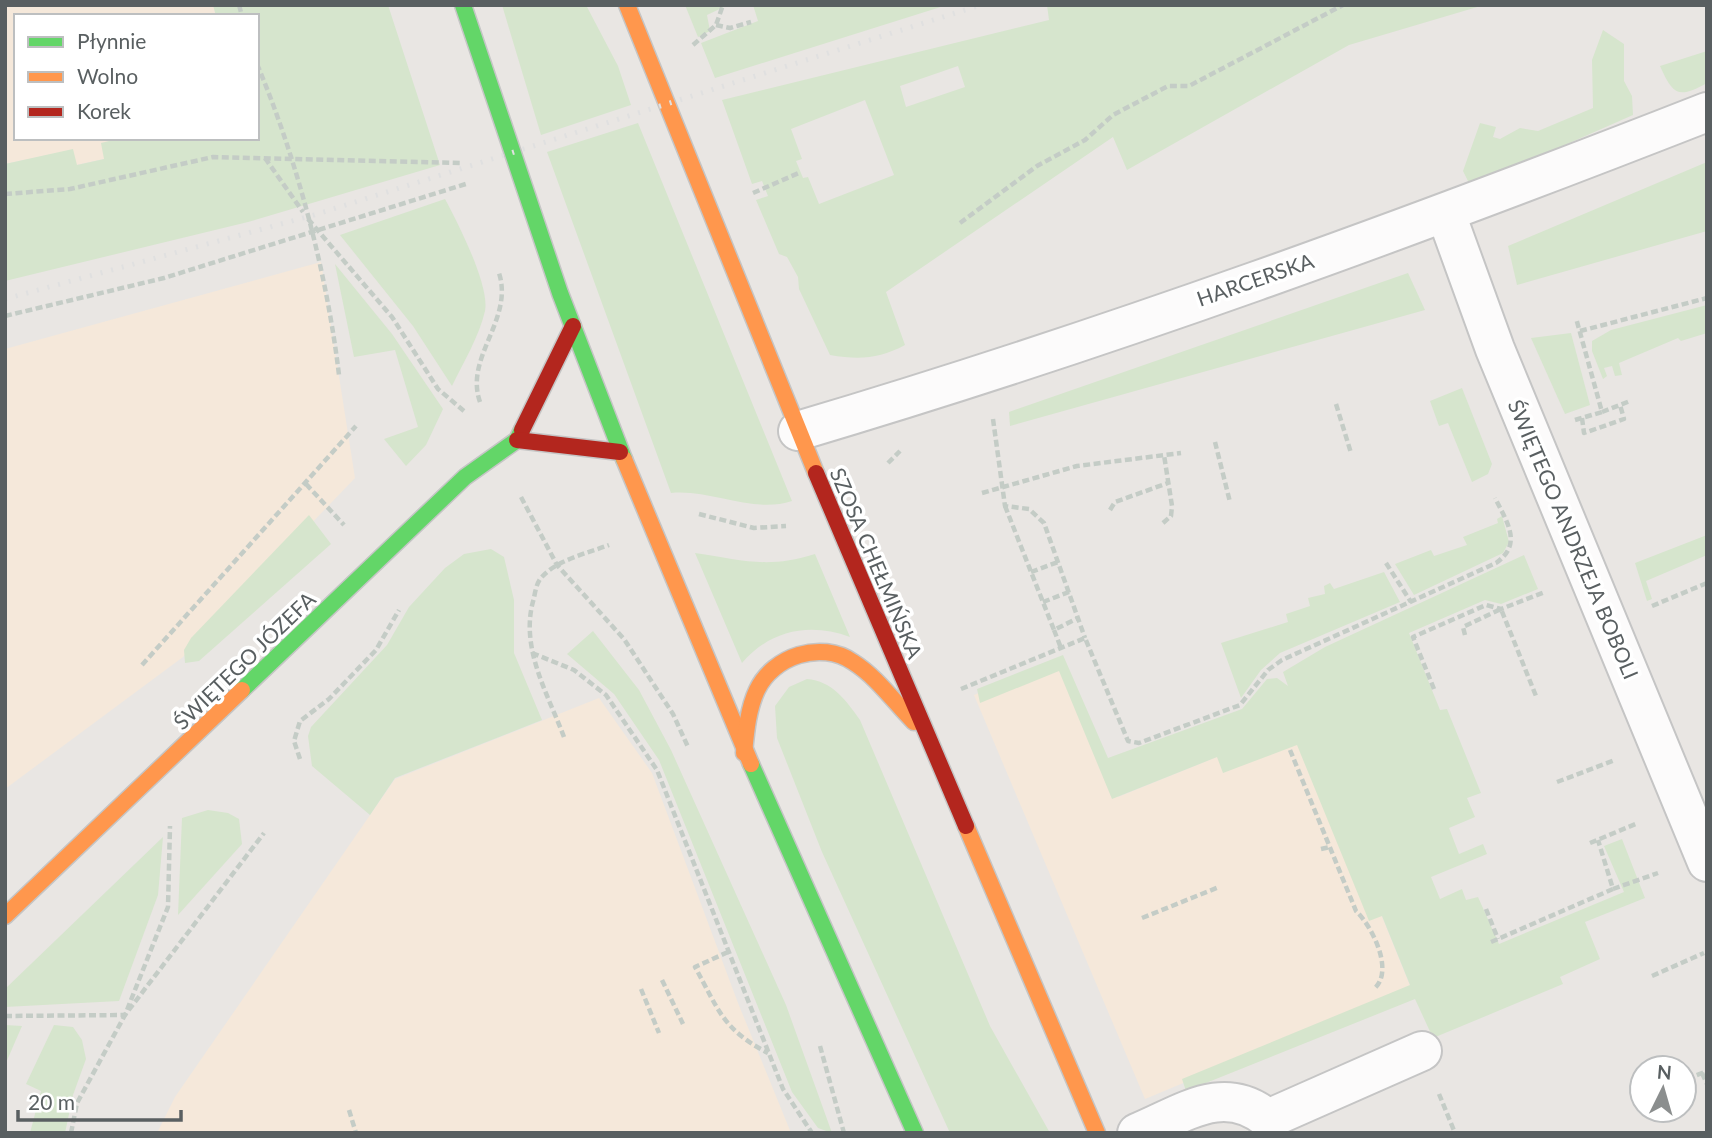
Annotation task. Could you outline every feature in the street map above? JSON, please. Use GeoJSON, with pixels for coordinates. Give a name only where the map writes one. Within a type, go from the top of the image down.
{"type":"FeatureCollection","features":[{"type":"Feature","properties":{"kind":"main road"},"geometry":{"type":"LineString","coordinates":[[463,5],[509,153],[621,452],[744,753],[915,1133]]}},
{"type":"Feature","properties":{"kind":"main road","name":"SZOSA CHEŁMIŃSKA"},"geometry":{"type":"LineString","coordinates":[[627,5],[798,431],[1097,1133]]}},
{"type":"Feature","properties":{"kind":"main road","name":"ŚWIĘTEGO JÓZEFA"},"geometry":{"type":"LineString","coordinates":[[5,916],[465,477],[517,440],[573,326]]}},
{"type":"Feature","properties":{"kind":"main road"},"geometry":{"type":"LineString","coordinates":[[517,440],[621,452]]}},
{"type":"Feature","properties":{"kind":"main road"},"geometry":{"type":"LineString","coordinates":[[744,753],[750,705],[766,673],[790,657],[819,650],[850,660],[930,738]]}},
{"type":"Feature","properties":{"kind":"street","name":"HARCERSKA"},"geometry":{"type":"LineString","coordinates":[[798,431],[1037,356],[1446,214],[1707,112]]}},
{"type":"Feature","properties":{"kind":"street","name":"ŚWIĘTEGO ANDRZEJA BOBOLI"},"geometry":{"type":"LineString","coordinates":[[1446,214],[1495,349],[1707,862]]}},
{"type":"Feature","properties":{"kind":"street"},"geometry":{"type":"LineString","coordinates":[[1137,1133],[1210,1102],[1224,1100],[1252,1105],[1270,1126],[1422,1051]]}},
{"type":"Feature","properties":{"kind":"path"},"geometry":{"type":"LineString","coordinates":[[689,48],[716,25],[723,5]]}},
{"type":"Feature","properties":{"kind":"path"},"geometry":{"type":"LineString","coordinates":[[960,223],[1037,166],[1084,140],[1113,115],[1168,86],[1189,86],[1343,5]]}},
{"type":"Feature","properties":{"kind":"path"},"geometry":{"type":"LineString","coordinates":[[716,25],[730,28],[751,22]]}},
{"type":"Feature","properties":{"kind":"path"},"geometry":{"type":"LineString","coordinates":[[259,70],[290,158],[326,288],[340,376]]}},
{"type":"Feature","properties":{"kind":"path"},"geometry":{"type":"LineString","coordinates":[[458,149],[464,169]]}},
{"type":"Feature","properties":{"kind":"path"},"geometry":{"type":"LineString","coordinates":[[5,194],[70,189],[213,157],[462,163]]}},
{"type":"Feature","properties":{"kind":"path"},"geometry":{"type":"LineString","coordinates":[[265,158],[306,217],[392,317],[438,389],[464,411]]}},
{"type":"Feature","properties":{"kind":"path"},"geometry":{"type":"LineString","coordinates":[[765,187],[801,172]]}},
{"type":"Feature","properties":{"kind":"path"},"geometry":{"type":"LineString","coordinates":[[467,176],[473,196]]}},
{"type":"Feature","properties":{"kind":"path"},"geometry":{"type":"LineString","coordinates":[[5,316],[164,278],[469,183]]}},
{"type":"Feature","properties":{"kind":"path"},"geometry":{"type":"LineString","coordinates":[[498,271],[502,283],[499,316],[475,379],[498,453],[557,565],[624,639],[673,714],[689,751]]}},
{"type":"Feature","properties":{"kind":"path"},"geometry":{"type":"LineString","coordinates":[[1580,331],[1707,298]]}},
{"type":"Feature","properties":{"kind":"path"},"geometry":{"type":"LineString","coordinates":[[1576,318],[1602,412]]}},
{"type":"Feature","properties":{"kind":"path"},"geometry":{"type":"LineString","coordinates":[[1576,420],[1630,401]]}},
{"type":"Feature","properties":{"kind":"path"},"geometry":{"type":"LineString","coordinates":[[1336,404],[1351,453]]}},
{"type":"Feature","properties":{"kind":"path"},"geometry":{"type":"LineString","coordinates":[[1582,418],[1584,433],[1624,419],[1620,405]]}},
{"type":"Feature","properties":{"kind":"path"},"geometry":{"type":"LineString","coordinates":[[992,408],[1005,506],[1061,648]]}},
{"type":"Feature","properties":{"kind":"path"},"geometry":{"type":"LineString","coordinates":[[142,665],[356,426]]}},
{"type":"Feature","properties":{"kind":"path"},"geometry":{"type":"LineString","coordinates":[[1215,442],[1230,502]]}},
{"type":"Feature","properties":{"kind":"path"},"geometry":{"type":"LineString","coordinates":[[982,493],[1077,466],[1181,453]]}},
{"type":"Feature","properties":{"kind":"path"},"geometry":{"type":"LineString","coordinates":[[1163,523],[1169,520],[1171,511],[1164,455]]}},
{"type":"Feature","properties":{"kind":"path"},"geometry":{"type":"LineString","coordinates":[[306,484],[352,535]]}},
{"type":"Feature","properties":{"kind":"path"},"geometry":{"type":"LineString","coordinates":[[1110,510],[1115,502],[1168,484]]}},
{"type":"Feature","properties":{"kind":"path"},"geometry":{"type":"LineString","coordinates":[[1005,506],[1029,509],[1044,523],[1085,638],[1128,741],[1139,743],[1240,705],[1268,670],[1282,660],[1505,556],[1511,547],[1512,537],[1496,498]]}},
{"type":"Feature","properties":{"kind":"path"},"geometry":{"type":"LineString","coordinates":[[1031,572],[1058,562]]}},
{"type":"Feature","properties":{"kind":"path"},"geometry":{"type":"LineString","coordinates":[[1386,562],[1411,602]]}},
{"type":"Feature","properties":{"kind":"path"},"geometry":{"type":"LineString","coordinates":[[1654,605],[1707,583]]}},
{"type":"Feature","properties":{"kind":"path"},"geometry":{"type":"LineString","coordinates":[[1042,601],[1069,592]]}},
{"type":"Feature","properties":{"kind":"path"},"geometry":{"type":"LineString","coordinates":[[1465,635],[1463,627],[1541,593]]}},
{"type":"Feature","properties":{"kind":"path"},"geometry":{"type":"LineString","coordinates":[[300,759],[294,741],[300,721],[329,699],[376,650],[404,602]]}},
{"type":"Feature","properties":{"kind":"path"},"geometry":{"type":"LineString","coordinates":[[1434,690],[1413,637],[1486,605],[1501,609]]}},
{"type":"Feature","properties":{"kind":"path"},"geometry":{"type":"LineString","coordinates":[[1501,609],[1536,696]]}},
{"type":"Feature","properties":{"kind":"path"},"geometry":{"type":"LineString","coordinates":[[1054,630],[1078,618]]}},
{"type":"Feature","properties":{"kind":"path"},"geometry":{"type":"LineString","coordinates":[[957,691],[1085,638]]}},
{"type":"Feature","properties":{"kind":"path"},"geometry":{"type":"LineString","coordinates":[[532,653],[574,670],[606,695],[657,770],[783,1089],[812,1133]]}},
{"type":"Feature","properties":{"kind":"path"},"geometry":{"type":"LineString","coordinates":[[1290,750],[1356,911],[1364,919],[1384,966],[1381,982],[1375,988]]}},
{"type":"Feature","properties":{"kind":"path"},"geometry":{"type":"LineString","coordinates":[[1557,782],[1611,762]]}},
{"type":"Feature","properties":{"kind":"path"},"geometry":{"type":"LineString","coordinates":[[71,1133],[77,1103],[125,1015],[168,907],[170,818]]}},
{"type":"Feature","properties":{"kind":"path"},"geometry":{"type":"LineString","coordinates":[[1590,843],[1636,824]]}},
{"type":"Feature","properties":{"kind":"path"},"geometry":{"type":"LineString","coordinates":[[125,1015],[264,832]]}},
{"type":"Feature","properties":{"kind":"path"},"geometry":{"type":"LineString","coordinates":[[1598,840],[1613,889]]}},
{"type":"Feature","properties":{"kind":"path"},"geometry":{"type":"LineString","coordinates":[[1321,849],[1330,847]]}},
{"type":"Feature","properties":{"kind":"path"},"geometry":{"type":"LineString","coordinates":[[1491,942],[1613,889],[1657,873]]}},
{"type":"Feature","properties":{"kind":"path"},"geometry":{"type":"LineString","coordinates":[[1142,918],[1219,887]]}},
{"type":"Feature","properties":{"kind":"path"},"geometry":{"type":"LineString","coordinates":[[1486,909],[1498,939]]}},
{"type":"Feature","properties":{"kind":"path"},"geometry":{"type":"LineString","coordinates":[[728,952],[695,967],[727,1024],[741,1039],[768,1053]]}},
{"type":"Feature","properties":{"kind":"path"},"geometry":{"type":"LineString","coordinates":[[1652,976],[1704,953]]}},
{"type":"Feature","properties":{"kind":"path"},"geometry":{"type":"LineString","coordinates":[[662,980],[683,1024]]}},
{"type":"Feature","properties":{"kind":"path"},"geometry":{"type":"LineString","coordinates":[[641,989],[659,1033]]}},
{"type":"Feature","properties":{"kind":"path"},"geometry":{"type":"LineString","coordinates":[[5,1016],[125,1015]]}},
{"type":"Feature","properties":{"kind":"path"},"geometry":{"type":"LineString","coordinates":[[818,1038],[844,1133]]}},
{"type":"Feature","properties":{"kind":"path"},"geometry":{"type":"LineString","coordinates":[[1704,1072],[1707,1084]]}},
{"type":"Feature","properties":{"kind":"path"},"geometry":{"type":"LineString","coordinates":[[349,1110],[356,1133]]}},
{"type":"Feature","properties":{"kind":"shaded area"},"geometry":{"type":"Polygon","coordinates":[[[5,5],[213,5],[215,14],[14,14],[14,140],[120,140],[104,159],[76,165],[72,150],[5,164],[5,5]]]}},
{"type":"Feature","properties":{"kind":"shaded area"},"geometry":{"type":"Polygon","coordinates":[[[321,262],[355,478],[183,657],[5,789],[5,349],[321,262]]]}},
{"type":"Feature","properties":{"kind":"shaded area"},"geometry":{"type":"Polygon","coordinates":[[[1060,658],[1118,797],[1303,722],[1411,988],[1145,1099],[974,695],[1060,658]]]}},
{"type":"Feature","properties":{"kind":"shaded area"},"geometry":{"type":"Polygon","coordinates":[[[599,698],[652,773],[738,1003],[791,1133],[157,1133],[175,1097],[395,779],[599,698]]]}},
{"type":"Feature","properties":{"kind":"green space"},"geometry":{"type":"Polygon","coordinates":[[[213,5],[388,5],[440,165],[248,222],[5,281],[5,164],[73,149],[77,165],[104,159],[101,143],[113,140],[259,140],[259,14],[215,14],[213,5]]]}},
{"type":"Feature","properties":{"kind":"green space"},"geometry":{"type":"Polygon","coordinates":[[[502,5],[586,5],[618,66],[631,105],[541,135],[502,5]]]}},
{"type":"Feature","properties":{"kind":"green space"},"geometry":{"type":"Polygon","coordinates":[[[685,5],[728,5],[707,15],[710,31],[698,37],[685,5]]]}},
{"type":"Feature","properties":{"kind":"green space"},"geometry":{"type":"Polygon","coordinates":[[[753,5],[947,5],[715,78],[701,43],[758,21],[753,5]]]}},
{"type":"Feature","properties":{"kind":"green space"},"geometry":{"type":"Polygon","coordinates":[[[1047,5],[1484,5],[1349,45],[1127,170],[1113,137],[886,292],[905,345],[869,357],[830,355],[799,289],[798,277],[787,257],[779,254],[756,200],[768,196],[762,181],[752,184],[722,100],[1049,20],[1047,5]],[[958,66],[900,86],[906,107],[965,87],[958,66]],[[865,100],[791,129],[802,159],[796,161],[803,178],[808,177],[819,204],[894,175],[865,100]]]}},
{"type":"Feature","properties":{"kind":"green space"},"geometry":{"type":"Polygon","coordinates":[[[1603,30],[1624,44],[1624,81],[1632,96],[1633,115],[1474,185],[1469,183],[1463,171],[1480,123],[1496,127],[1493,137],[1500,139],[1520,128],[1538,131],[1593,108],[1592,60],[1603,30]]]}},
{"type":"Feature","properties":{"kind":"green space"},"geometry":{"type":"Polygon","coordinates":[[[1707,51],[1707,83],[1683,92],[1673,88],[1660,66],[1707,51]]]}},
{"type":"Feature","properties":{"kind":"green space"},"geometry":{"type":"Polygon","coordinates":[[[638,123],[792,501],[762,505],[701,494],[671,493],[547,152],[638,123]]]}},
{"type":"Feature","properties":{"kind":"green space"},"geometry":{"type":"Polygon","coordinates":[[[1707,162],[1707,231],[1517,285],[1508,246],[1707,162]]]}},
{"type":"Feature","properties":{"kind":"green space"},"geometry":{"type":"Polygon","coordinates":[[[445,199],[472,255],[485,300],[485,311],[479,330],[452,386],[413,326],[340,235],[445,199]]]}},
{"type":"Feature","properties":{"kind":"green space"},"geometry":{"type":"Polygon","coordinates":[[[335,264],[392,334],[443,409],[426,445],[406,466],[384,439],[418,427],[395,350],[354,357],[335,264]]]}},
{"type":"Feature","properties":{"kind":"green space"},"geometry":{"type":"Polygon","coordinates":[[[1408,273],[1425,310],[1010,426],[1009,412],[1408,273]]]}},
{"type":"Feature","properties":{"kind":"green space"},"geometry":{"type":"Polygon","coordinates":[[[1707,305],[1707,333],[1681,341],[1678,338],[1619,363],[1622,375],[1615,376],[1612,366],[1604,368],[1607,376],[1603,379],[1592,351],[1592,341],[1611,330],[1707,305]]]}},
{"type":"Feature","properties":{"kind":"green space"},"geometry":{"type":"Polygon","coordinates":[[[1571,333],[1590,405],[1565,414],[1531,338],[1571,333]]]}},
{"type":"Feature","properties":{"kind":"green space"},"geometry":{"type":"Polygon","coordinates":[[[1462,388],[1492,464],[1488,474],[1472,482],[1448,423],[1439,426],[1430,401],[1462,388]]]}},
{"type":"Feature","properties":{"kind":"green space"},"geometry":{"type":"Polygon","coordinates":[[[309,515],[331,544],[199,661],[185,663],[184,650],[191,638],[309,515]]]}},
{"type":"Feature","properties":{"kind":"green space"},"geometry":{"type":"Polygon","coordinates":[[[1502,516],[1509,542],[1503,553],[1414,595],[1395,564],[1431,550],[1434,556],[1467,545],[1463,537],[1498,523],[1497,519],[1502,516]]]}},
{"type":"Feature","properties":{"kind":"green space"},"geometry":{"type":"Polygon","coordinates":[[[1707,535],[1707,555],[1646,581],[1652,599],[1647,601],[1635,563],[1707,535]]]}},
{"type":"Feature","properties":{"kind":"green space"},"geometry":{"type":"Polygon","coordinates":[[[491,549],[504,557],[514,600],[514,653],[542,720],[395,778],[370,815],[312,766],[308,736],[311,727],[387,645],[409,607],[445,568],[464,554],[491,549]]]}},
{"type":"Feature","properties":{"kind":"green space"},"geometry":{"type":"Polygon","coordinates":[[[695,553],[769,562],[815,554],[850,637],[820,630],[792,632],[765,643],[742,663],[695,553]]]}},
{"type":"Feature","properties":{"kind":"green space"},"geometry":{"type":"Polygon","coordinates":[[[1524,555],[1538,589],[1501,604],[1485,600],[1409,633],[1440,710],[1447,709],[1481,793],[1467,798],[1475,817],[1449,828],[1459,854],[1483,844],[1487,854],[1431,877],[1440,899],[1462,889],[1466,900],[1478,897],[1499,944],[1624,892],[1604,846],[1622,839],[1645,898],[1585,922],[1600,959],[1560,977],[1563,984],[1433,1038],[1415,999],[1186,1091],[1182,1079],[1410,985],[1382,916],[1369,921],[1297,745],[1223,773],[1217,757],[1112,799],[1059,671],[980,703],[977,689],[1063,655],[1108,758],[1242,709],[1267,679],[1277,678],[1288,686],[1283,672],[1325,647],[1524,555]]]}},
{"type":"Feature","properties":{"kind":"green space"},"geometry":{"type":"Polygon","coordinates":[[[1384,572],[1400,602],[1280,653],[1261,670],[1241,698],[1221,643],[1288,622],[1286,614],[1310,606],[1308,598],[1325,594],[1324,586],[1330,583],[1334,589],[1384,572]]]}},
{"type":"Feature","properties":{"kind":"green space"},"geometry":{"type":"Polygon","coordinates":[[[593,631],[639,690],[671,750],[786,1005],[832,1133],[818,1128],[792,1092],[659,760],[614,694],[567,654],[593,631]]]}},
{"type":"Feature","properties":{"kind":"green space"},"geometry":{"type":"Polygon","coordinates":[[[807,679],[824,683],[831,688],[844,699],[860,720],[990,1026],[1050,1133],[950,1133],[822,852],[777,738],[775,706],[789,687],[807,679]]]}},
{"type":"Feature","properties":{"kind":"green space"},"geometry":{"type":"Polygon","coordinates":[[[208,810],[228,813],[239,819],[242,844],[178,915],[182,818],[208,810]]]}},
{"type":"Feature","properties":{"kind":"green space"},"geometry":{"type":"Polygon","coordinates":[[[163,837],[158,895],[119,1001],[5,1007],[5,989],[163,837]]]}},
{"type":"Feature","properties":{"kind":"green space"},"geometry":{"type":"Polygon","coordinates":[[[5,1025],[22,1026],[5,1065],[5,1025]]]}},
{"type":"Feature","properties":{"kind":"green space"},"geometry":{"type":"Polygon","coordinates":[[[54,1025],[73,1027],[82,1040],[86,1059],[73,1095],[65,1133],[30,1133],[41,1091],[26,1084],[54,1025]]]}},
{"type":"Feature","properties":{"kind":"railway"},"geometry":{"type":"LineString","coordinates":[[5,299],[314,215],[981,5]]}},
{"type":"Feature","properties":{"kind":"traffic: fast"},"geometry":{"type":"LineString","coordinates":[[463,5],[560,293],[624,459]]}},
{"type":"Feature","properties":{"kind":"traffic: fast"},"geometry":{"type":"LineString","coordinates":[[242,690],[465,477],[517,440],[522,430]]}},
{"type":"Feature","properties":{"kind":"traffic: fast"},"geometry":{"type":"LineString","coordinates":[[751,764],[915,1133]]}},
{"type":"Feature","properties":{"kind":"traffic: slow"},"geometry":{"type":"LineString","coordinates":[[627,5],[816,473]]}},
{"type":"Feature","properties":{"kind":"traffic: slow"},"geometry":{"type":"LineString","coordinates":[[624,459],[751,764]]}},
{"type":"Feature","properties":{"kind":"traffic: slow"},"geometry":{"type":"LineString","coordinates":[[744,753],[751,705],[764,678],[786,660],[813,652],[840,655],[862,668],[914,722]]}},
{"type":"Feature","properties":{"kind":"traffic: slow"},"geometry":{"type":"LineString","coordinates":[[5,916],[242,690]]}},
{"type":"Feature","properties":{"kind":"traffic: slow"},"geometry":{"type":"LineString","coordinates":[[966,826],[1097,1133]]}},
{"type":"Feature","properties":{"kind":"traffic: jam"},"geometry":{"type":"LineString","coordinates":[[522,430],[573,326]]}},
{"type":"Feature","properties":{"kind":"traffic: jam"},"geometry":{"type":"LineString","coordinates":[[517,440],[620,452]]}},
{"type":"Feature","properties":{"kind":"traffic: jam"},"geometry":{"type":"LineString","coordinates":[[816,473],[966,826]]}}]}
